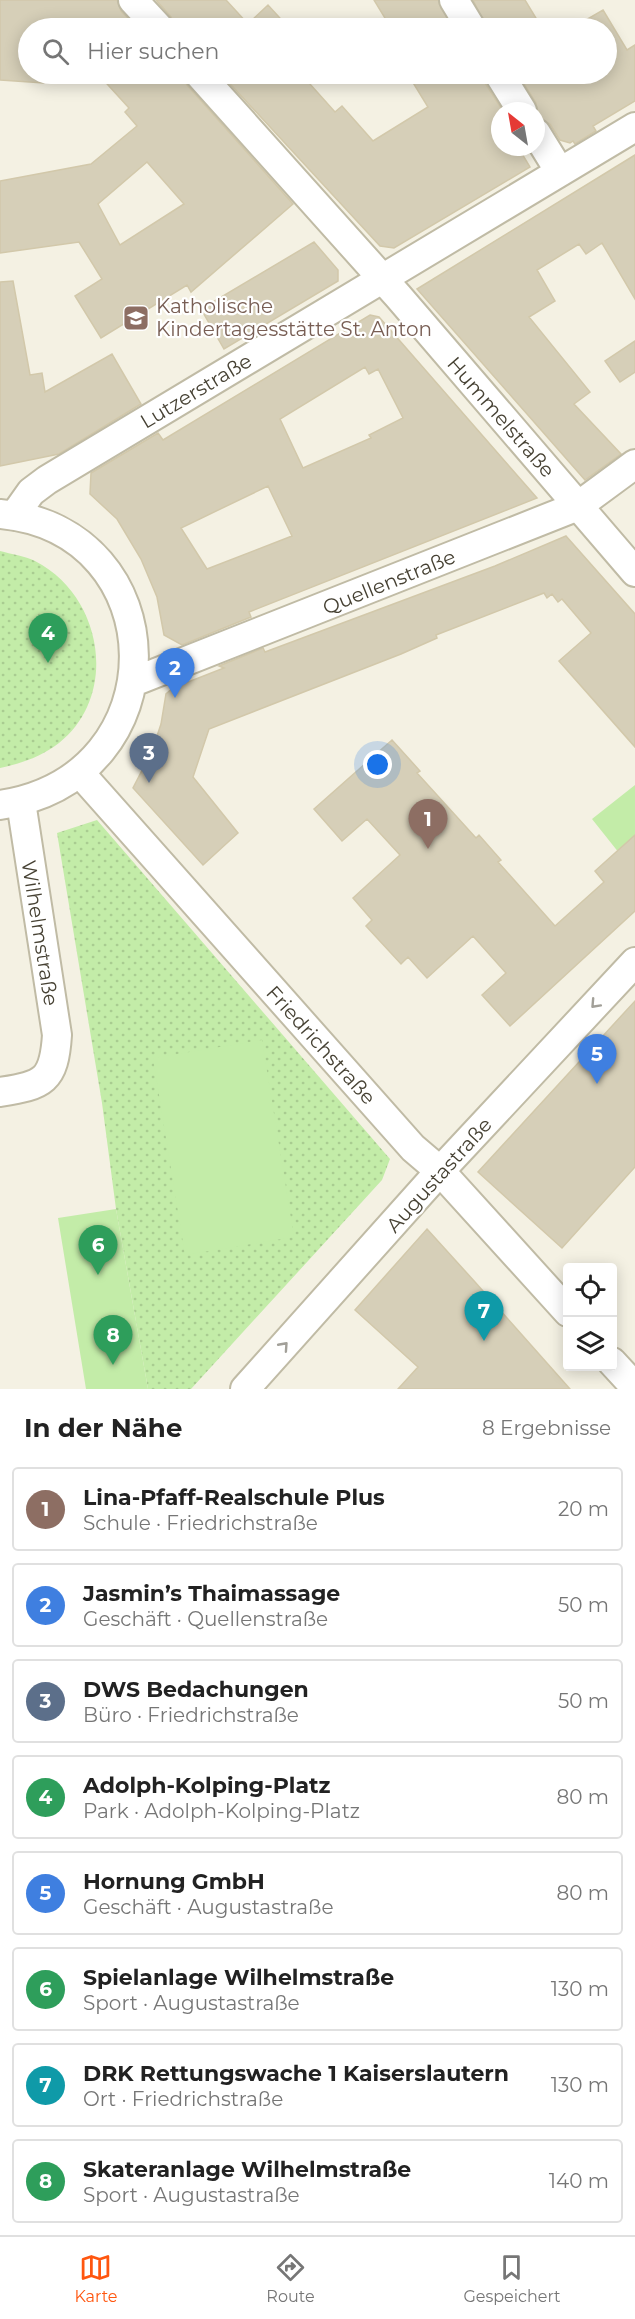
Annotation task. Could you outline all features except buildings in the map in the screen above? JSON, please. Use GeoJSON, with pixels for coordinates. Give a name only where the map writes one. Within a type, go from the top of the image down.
{"type":"FeatureCollection","features":[{"type":"Feature","properties":{"kind":"street"},"geometry":{"type":"LineString","coordinates":[[133,0],[150,18]]}},
{"type":"Feature","properties":{"kind":"street"},"geometry":{"type":"LineString","coordinates":[[454,0],[465,18]]}},
{"type":"Feature","properties":{"kind":"street","name":"Hummelstraße"},"geometry":{"type":"LineString","coordinates":[[208,84],[383,280],[635,572]]}},
{"type":"Feature","properties":{"kind":"street"},"geometry":{"type":"LineString","coordinates":[[505,84],[516,102]]}},
{"type":"Feature","properties":{"kind":"street","name":"Lutzerstraße"},"geometry":{"type":"LineString","coordinates":[[7,515],[47,480],[635,127]]}},
{"type":"Feature","properties":{"kind":"street"},"geometry":{"type":"LineString","coordinates":[[545,148],[560,172]]}},
{"type":"Feature","properties":{"kind":"street","name":"Quellenstraße"},"geometry":{"type":"LineString","coordinates":[[133,682],[578,506],[635,464]]}},
{"type":"Feature","properties":{"kind":"street"},"geometry":{"type":"LineString","coordinates":[[7,515],[57,530],[93,557],[119,594],[130,626],[135,659],[133,682],[117,729],[95,760],[52,791],[10,804]]}},
{"type":"Feature","properties":{"kind":"street","name":"Friedrichstraße"},"geometry":{"type":"LineString","coordinates":[[80,773],[413,1148],[440,1171],[563,1308]]}},
{"type":"Feature","properties":{"kind":"street","name":"Wilhelmstraße"},"geometry":{"type":"LineString","coordinates":[[0,1092],[30,1087],[44,1078],[55,1063],[57,1035],[10,804]]}},
{"type":"Feature","properties":{"kind":"street","name":"Augustastraße"},"geometry":{"type":"LineString","coordinates":[[245,1389],[440,1171],[635,962]]}},
{"type":"Feature","properties":{"kind":"street"},"geometry":{"type":"LineString","coordinates":[[617,1367],[635,1387]]}},
{"type":"Feature","properties":{"kind":"green space"},"geometry":{"type":"Polygon","coordinates":[[[0,551],[35,561],[58,577],[76,597],[88,621],[95,646],[96,673],[90,699],[78,723],[59,743],[31,759],[0,768],[0,551]]]}},
{"type":"Feature","properties":{"kind":"green space"},"geometry":{"type":"Polygon","coordinates":[[[635,785],[635,857],[627,863],[592,819],[635,785]]]}},
{"type":"Feature","properties":{"kind":"green space"},"geometry":{"type":"Polygon","coordinates":[[[97,820],[390,1159],[382,1180],[191,1389],[148,1389],[116,1209],[102,1103],[57,833],[97,820]]]}},
{"type":"Feature","properties":{"kind":"green space"},"geometry":{"type":"Polygon","coordinates":[[[262,1040],[294,1237],[185,1255],[153,1058],[262,1040]]]}},
{"type":"Feature","properties":{"kind":"green space"},"geometry":{"type":"Polygon","coordinates":[[[116,1209],[148,1389],[86,1389],[58,1218],[116,1209]]]}},
{"type":"Feature","properties":{"kind":"place","name":"Katholische Kindertagesstätte St. Anton"},"geometry":{"type":"Point","coordinates":[136,318]}},
{"type":"Feature","properties":{"kind":"place","name":"Adolph-Kolping-Platz"},"geometry":{"type":"Point","coordinates":[48,663]}},
{"type":"Feature","properties":{"kind":"place","name":"Jasmin’s Thaimassage"},"geometry":{"type":"Point","coordinates":[175,698]}},
{"type":"Feature","properties":{"kind":"place","name":"DWS Bedachungen"},"geometry":{"type":"Point","coordinates":[149,783]}},
{"type":"Feature","properties":{"kind":"place","name":"Lina-Pfaff-Realschule Plus"},"geometry":{"type":"Point","coordinates":[428,849]}},
{"type":"Feature","properties":{"kind":"place","name":"Hornung GmbH"},"geometry":{"type":"Point","coordinates":[597,1084]}},
{"type":"Feature","properties":{"kind":"place","name":"Spielanlage Wilhelmstraße"},"geometry":{"type":"Point","coordinates":[98,1275]}},
{"type":"Feature","properties":{"kind":"place","name":"DRK Rettungswache 1 Kaiserslautern"},"geometry":{"type":"Point","coordinates":[484,1341]}},
{"type":"Feature","properties":{"kind":"place","name":"Skateranlage Wilhelmstraße"},"geometry":{"type":"Point","coordinates":[113,1365]}}]}
